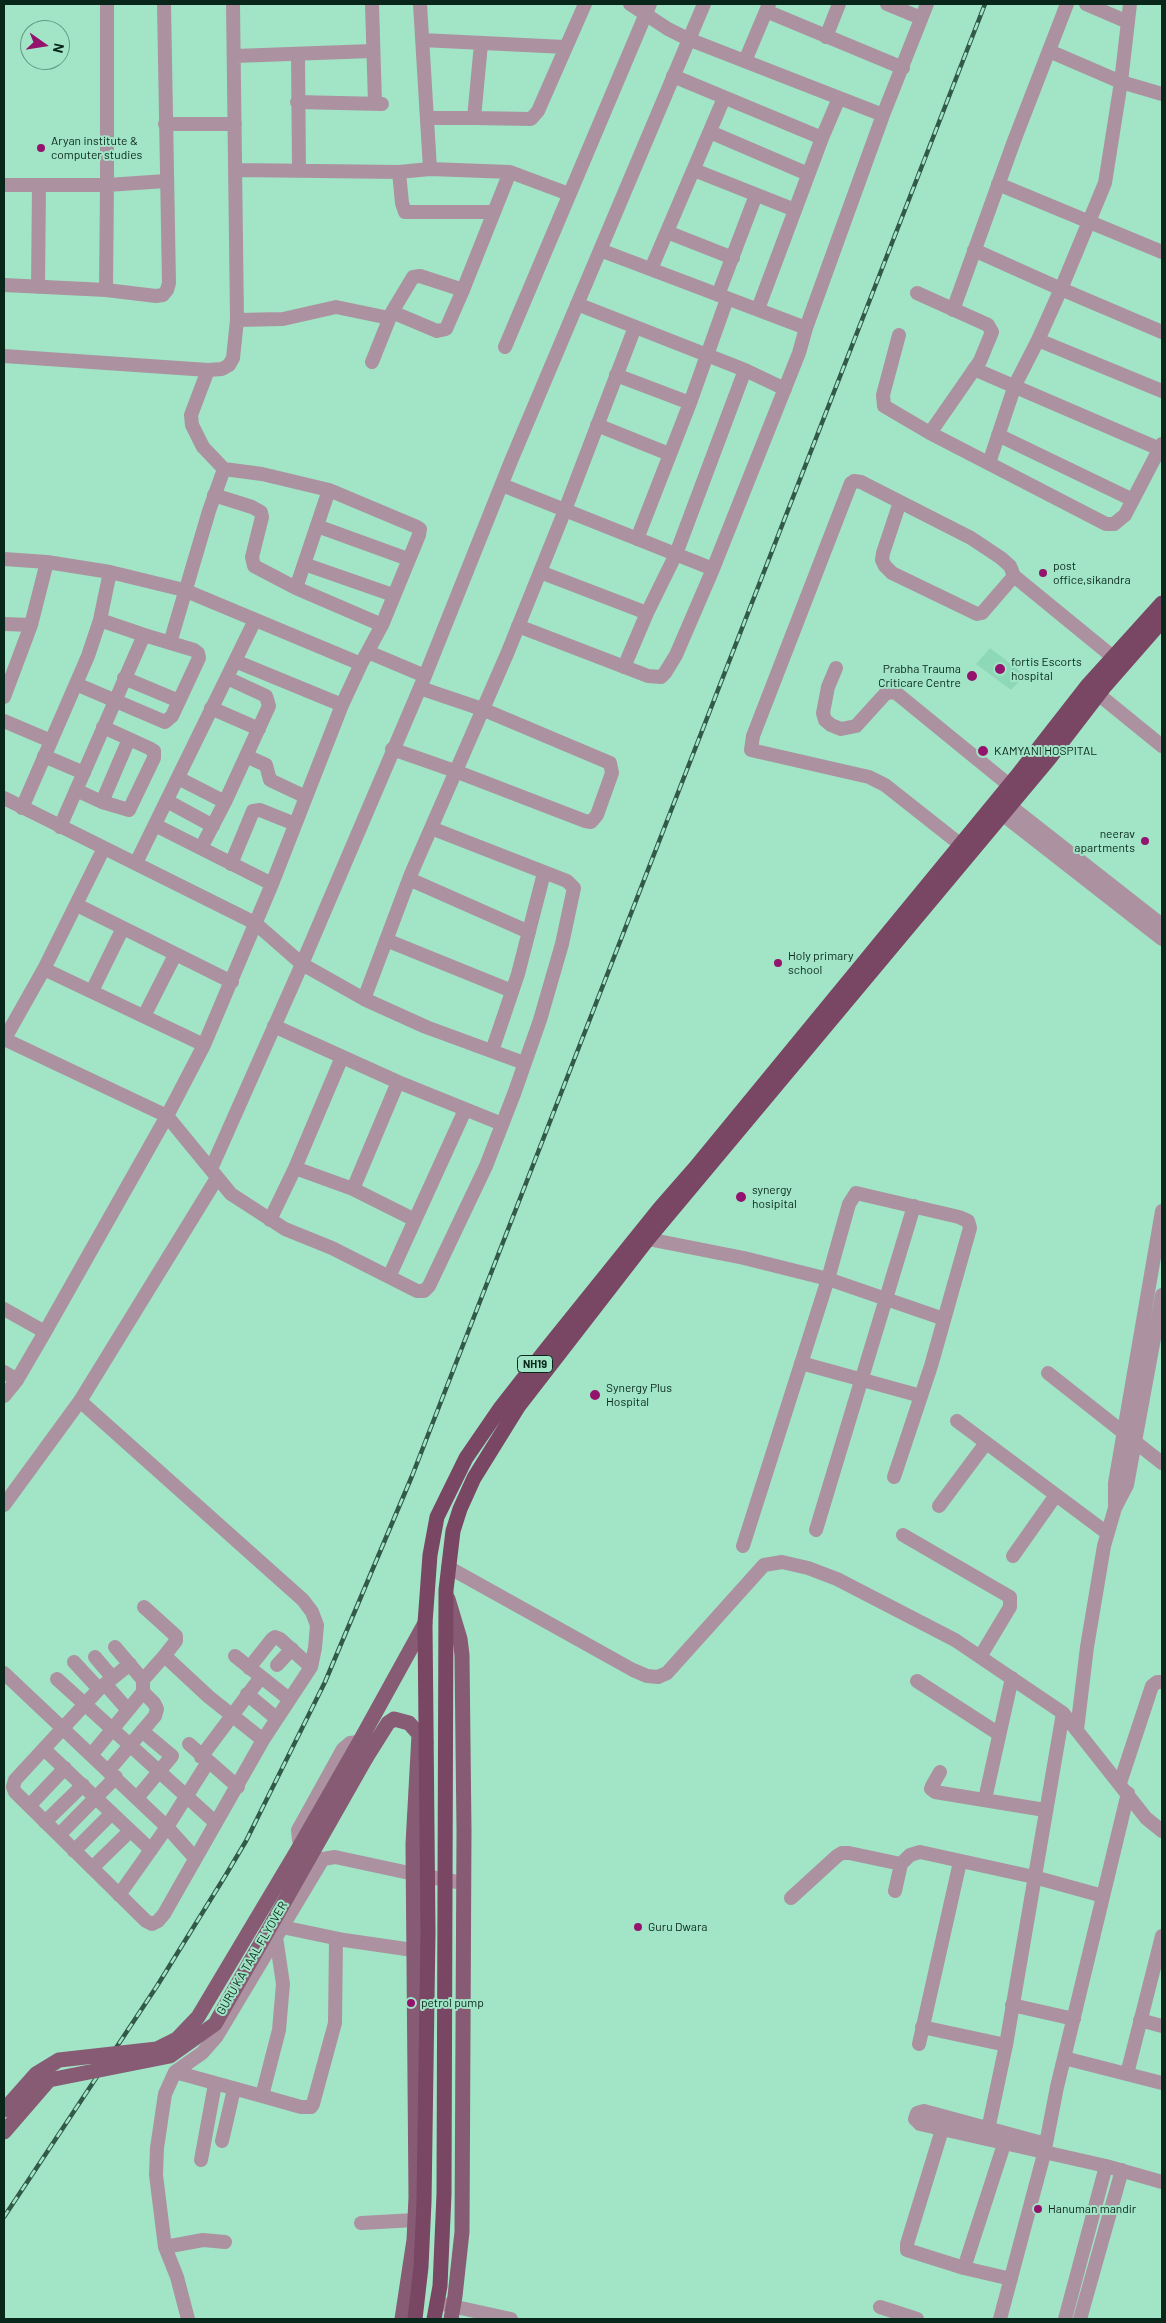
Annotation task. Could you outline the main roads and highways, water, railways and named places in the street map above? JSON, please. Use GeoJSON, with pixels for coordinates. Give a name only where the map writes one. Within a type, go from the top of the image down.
{"type":"FeatureCollection","features":[{"type":"Feature","properties":{"kind":"highway","name":"NH19"},"geometry":{"type":"LineString","coordinates":[[415,2319],[421,2267],[424,2202],[428,1932],[420,1876],[425,1624],[430,1556],[437,1517],[466,1458],[501,1407],[660,1208],[961,845],[1087,686],[1162,603]]}},
{"type":"Feature","properties":{"kind":"highway","name":"NH19"},"geometry":{"type":"LineString","coordinates":[[434,2319],[438,2303],[444,2194],[446,1590],[453,1531],[460,1509],[474,1478],[518,1407],[648,1239],[1049,759],[1098,694],[1162,621]]}},
{"type":"Feature","properties":{"kind":"main road"},"geometry":{"type":"LineString","coordinates":[[446,1590],[460,1639],[462,1655],[462,2232],[452,2313]]}},
{"type":"Feature","properties":{"kind":"main road","name":"GURU KA TAAL FLYOVER"},"geometry":{"type":"LineString","coordinates":[[4,2110],[36,2074],[59,2060],[158,2049],[177,2040],[198,2017],[298,1851],[425,1624]]}},
{"type":"Feature","properties":{"kind":"main road","name":"GURU KA TAAL FLYOVER"},"geometry":{"type":"LineString","coordinates":[[4,2132],[49,2080],[170,2056],[215,2024],[388,1722],[394,1719],[409,1723],[423,1739]]}},
{"type":"Feature","properties":{"kind":"main road"},"geometry":{"type":"LineString","coordinates":[[402,2319],[415,2220],[413,1950],[420,1876]]}},
{"type":"Feature","properties":{"kind":"railway"},"geometry":{"type":"LineString","coordinates":[[4,2217],[157,1986],[227,1873],[246,1841],[325,1682],[412,1476],[985,4]]}},
{"type":"Feature","properties":{"kind":"place","name":"Aryan institute & computer studies"},"geometry":{"type":"Point","coordinates":[41,148]}},
{"type":"Feature","properties":{"kind":"place","name":"post office,sikandra"},"geometry":{"type":"Point","coordinates":[1043,573]}},
{"type":"Feature","properties":{"kind":"place","name":"fortis Escorts hospital"},"geometry":{"type":"Point","coordinates":[1000,669]}},
{"type":"Feature","properties":{"kind":"place","name":"Prabha Trauma Criticare Centre"},"geometry":{"type":"Point","coordinates":[972,676]}},
{"type":"Feature","properties":{"kind":"place","name":"KAMYANI HOSPITAL"},"geometry":{"type":"Point","coordinates":[983,751]}},
{"type":"Feature","properties":{"kind":"place","name":"neerav apartments"},"geometry":{"type":"Point","coordinates":[1145,841]}},
{"type":"Feature","properties":{"kind":"place","name":"Holy primary school"},"geometry":{"type":"Point","coordinates":[778,963]}},
{"type":"Feature","properties":{"kind":"place","name":"synergy hosipital"},"geometry":{"type":"Point","coordinates":[741,1197]}},
{"type":"Feature","properties":{"kind":"place","name":"Synergy Plus Hospital"},"geometry":{"type":"Point","coordinates":[595,1395]}},
{"type":"Feature","properties":{"kind":"place","name":"Guru Dwara"},"geometry":{"type":"Point","coordinates":[638,1927]}},
{"type":"Feature","properties":{"kind":"place","name":"petrol pump"},"geometry":{"type":"Point","coordinates":[411,2003]}},
{"type":"Feature","properties":{"kind":"place","name":"Hanuman mandir"},"geometry":{"type":"Point","coordinates":[1038,2209]}}]}
